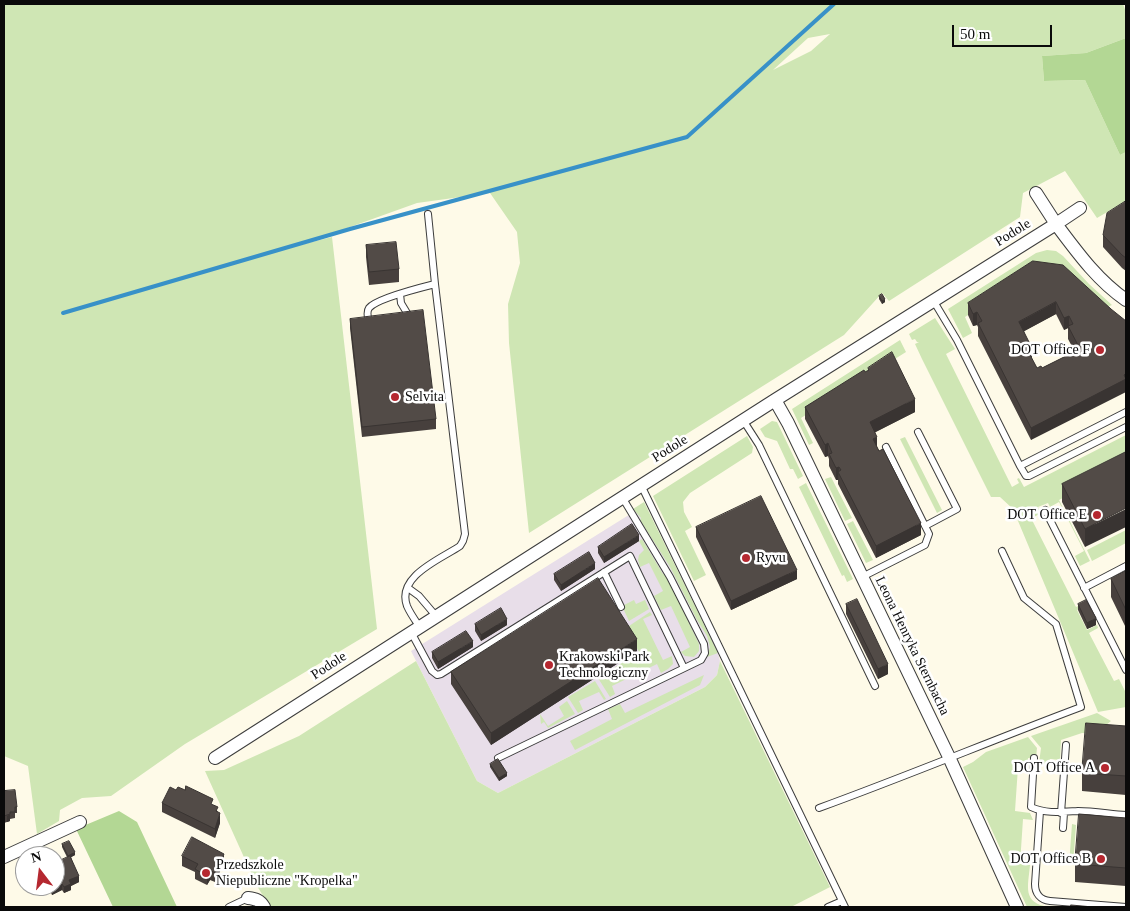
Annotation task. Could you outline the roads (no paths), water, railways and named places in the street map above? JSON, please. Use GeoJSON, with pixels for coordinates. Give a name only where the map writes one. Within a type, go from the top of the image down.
{"type":"FeatureCollection","features":[{"type":"Feature","properties":{"kind":"street"},"geometry":{"type":"LineString","coordinates":[[1036,192],[1056,224],[1086,264],[1112,290],[1126,300]]}},
{"type":"Feature","properties":{"kind":"street","name":"Podole"},"geometry":{"type":"LineString","coordinates":[[215,758],[743,420],[1080,208]]}},
{"type":"Feature","properties":{"kind":"street","name":"Leona Henryka Sternbacha"},"geometry":{"type":"LineString","coordinates":[[775,400],[788,423],[949,757],[1017,907]]}},
{"type":"Feature","properties":{"kind":"street"},"geometry":{"type":"LineString","coordinates":[[4,857],[80,822]]}},
{"type":"Feature","properties":{"kind":"street"},"geometry":{"type":"LineString","coordinates":[[248,898],[256,899],[264,907]]}},
{"type":"Feature","properties":{"kind":"lane"},"geometry":{"type":"LineString","coordinates":[[428,214],[465,535],[460,546],[425,567],[412,578],[406,596],[406,604],[432,671],[437,675],[441,674],[630,556],[684,668]]}},
{"type":"Feature","properties":{"kind":"lane"},"geometry":{"type":"LineString","coordinates":[[369,326],[367,314],[369,308],[413,289],[435,284]]}},
{"type":"Feature","properties":{"kind":"lane"},"geometry":{"type":"LineString","coordinates":[[400,294],[401,303],[412,321]]}},
{"type":"Feature","properties":{"kind":"lane"},"geometry":{"type":"LineString","coordinates":[[933,300],[957,340],[1026,476],[1096,438],[1126,428]]}},
{"type":"Feature","properties":{"kind":"lane"},"geometry":{"type":"LineString","coordinates":[[1020,466],[1126,412]]}},
{"type":"Feature","properties":{"kind":"lane"},"geometry":{"type":"LineString","coordinates":[[743,420],[759,445],[875,686]]}},
{"type":"Feature","properties":{"kind":"lane"},"geometry":{"type":"LineString","coordinates":[[918,432],[958,509],[925,526]]}},
{"type":"Feature","properties":{"kind":"lane"},"geometry":{"type":"LineString","coordinates":[[862,577],[926,545],[929,534],[886,447]]}},
{"type":"Feature","properties":{"kind":"lane"},"geometry":{"type":"LineString","coordinates":[[641,485],[844,904],[828,907]]}},
{"type":"Feature","properties":{"kind":"lane"},"geometry":{"type":"LineString","coordinates":[[498,758],[701,660],[705,653],[704,644],[670,577],[622,497]]}},
{"type":"Feature","properties":{"kind":"lane"},"geometry":{"type":"LineString","coordinates":[[1046,510],[1126,670]]}},
{"type":"Feature","properties":{"kind":"lane"},"geometry":{"type":"LineString","coordinates":[[819,808],[916,773],[949,757],[1080,707],[1056,624],[1024,598],[1002,552]]}},
{"type":"Feature","properties":{"kind":"lane"},"geometry":{"type":"LineString","coordinates":[[1084,588],[1126,566]]}},
{"type":"Feature","properties":{"kind":"lane"},"geometry":{"type":"LineString","coordinates":[[604,572],[621,607]]}},
{"type":"Feature","properties":{"kind":"lane"},"geometry":{"type":"LineString","coordinates":[[408,588],[419,596],[436,616]]}},
{"type":"Feature","properties":{"kind":"lane"},"geometry":{"type":"LineString","coordinates":[[1063,828],[1066,745]]}},
{"type":"Feature","properties":{"kind":"lane"},"geometry":{"type":"LineString","coordinates":[[1034,758],[1030,807],[1040,811],[1063,813],[1079,811],[1126,815]]}},
{"type":"Feature","properties":{"kind":"lane"},"geometry":{"type":"LineString","coordinates":[[1040,811],[1034,884],[1039,897],[1046,900],[1126,907]]}},
{"type":"Feature","properties":{"kind":"lane"},"geometry":{"type":"LineString","coordinates":[[229,907],[248,898]]}},
{"type":"Feature","properties":{"kind":"waterway"},"geometry":{"type":"LineString","coordinates":[[63,313],[350,229],[687,137],[834,4]]}},
{"type":"Feature","properties":{"kind":"place","name":"DOT Office F"},"geometry":{"type":"Point","coordinates":[1100,350]}},
{"type":"Feature","properties":{"kind":"place","name":"Selvita"},"geometry":{"type":"Point","coordinates":[395,397]}},
{"type":"Feature","properties":{"kind":"place","name":"DOT Office E"},"geometry":{"type":"Point","coordinates":[1097,515]}},
{"type":"Feature","properties":{"kind":"place","name":"Ryvu"},"geometry":{"type":"Point","coordinates":[746,558]}},
{"type":"Feature","properties":{"kind":"place","name":"Krakowski Park Technologiczny"},"geometry":{"type":"Point","coordinates":[549,665]}},
{"type":"Feature","properties":{"kind":"place","name":"DOT Office A"},"geometry":{"type":"Point","coordinates":[1105,768]}},
{"type":"Feature","properties":{"kind":"place","name":"DOT Office B"},"geometry":{"type":"Point","coordinates":[1101,859]}},
{"type":"Feature","properties":{"kind":"place","name":"Przedszkole Niepubliczne \"Kropelka\""},"geometry":{"type":"Point","coordinates":[206,873]}}]}
